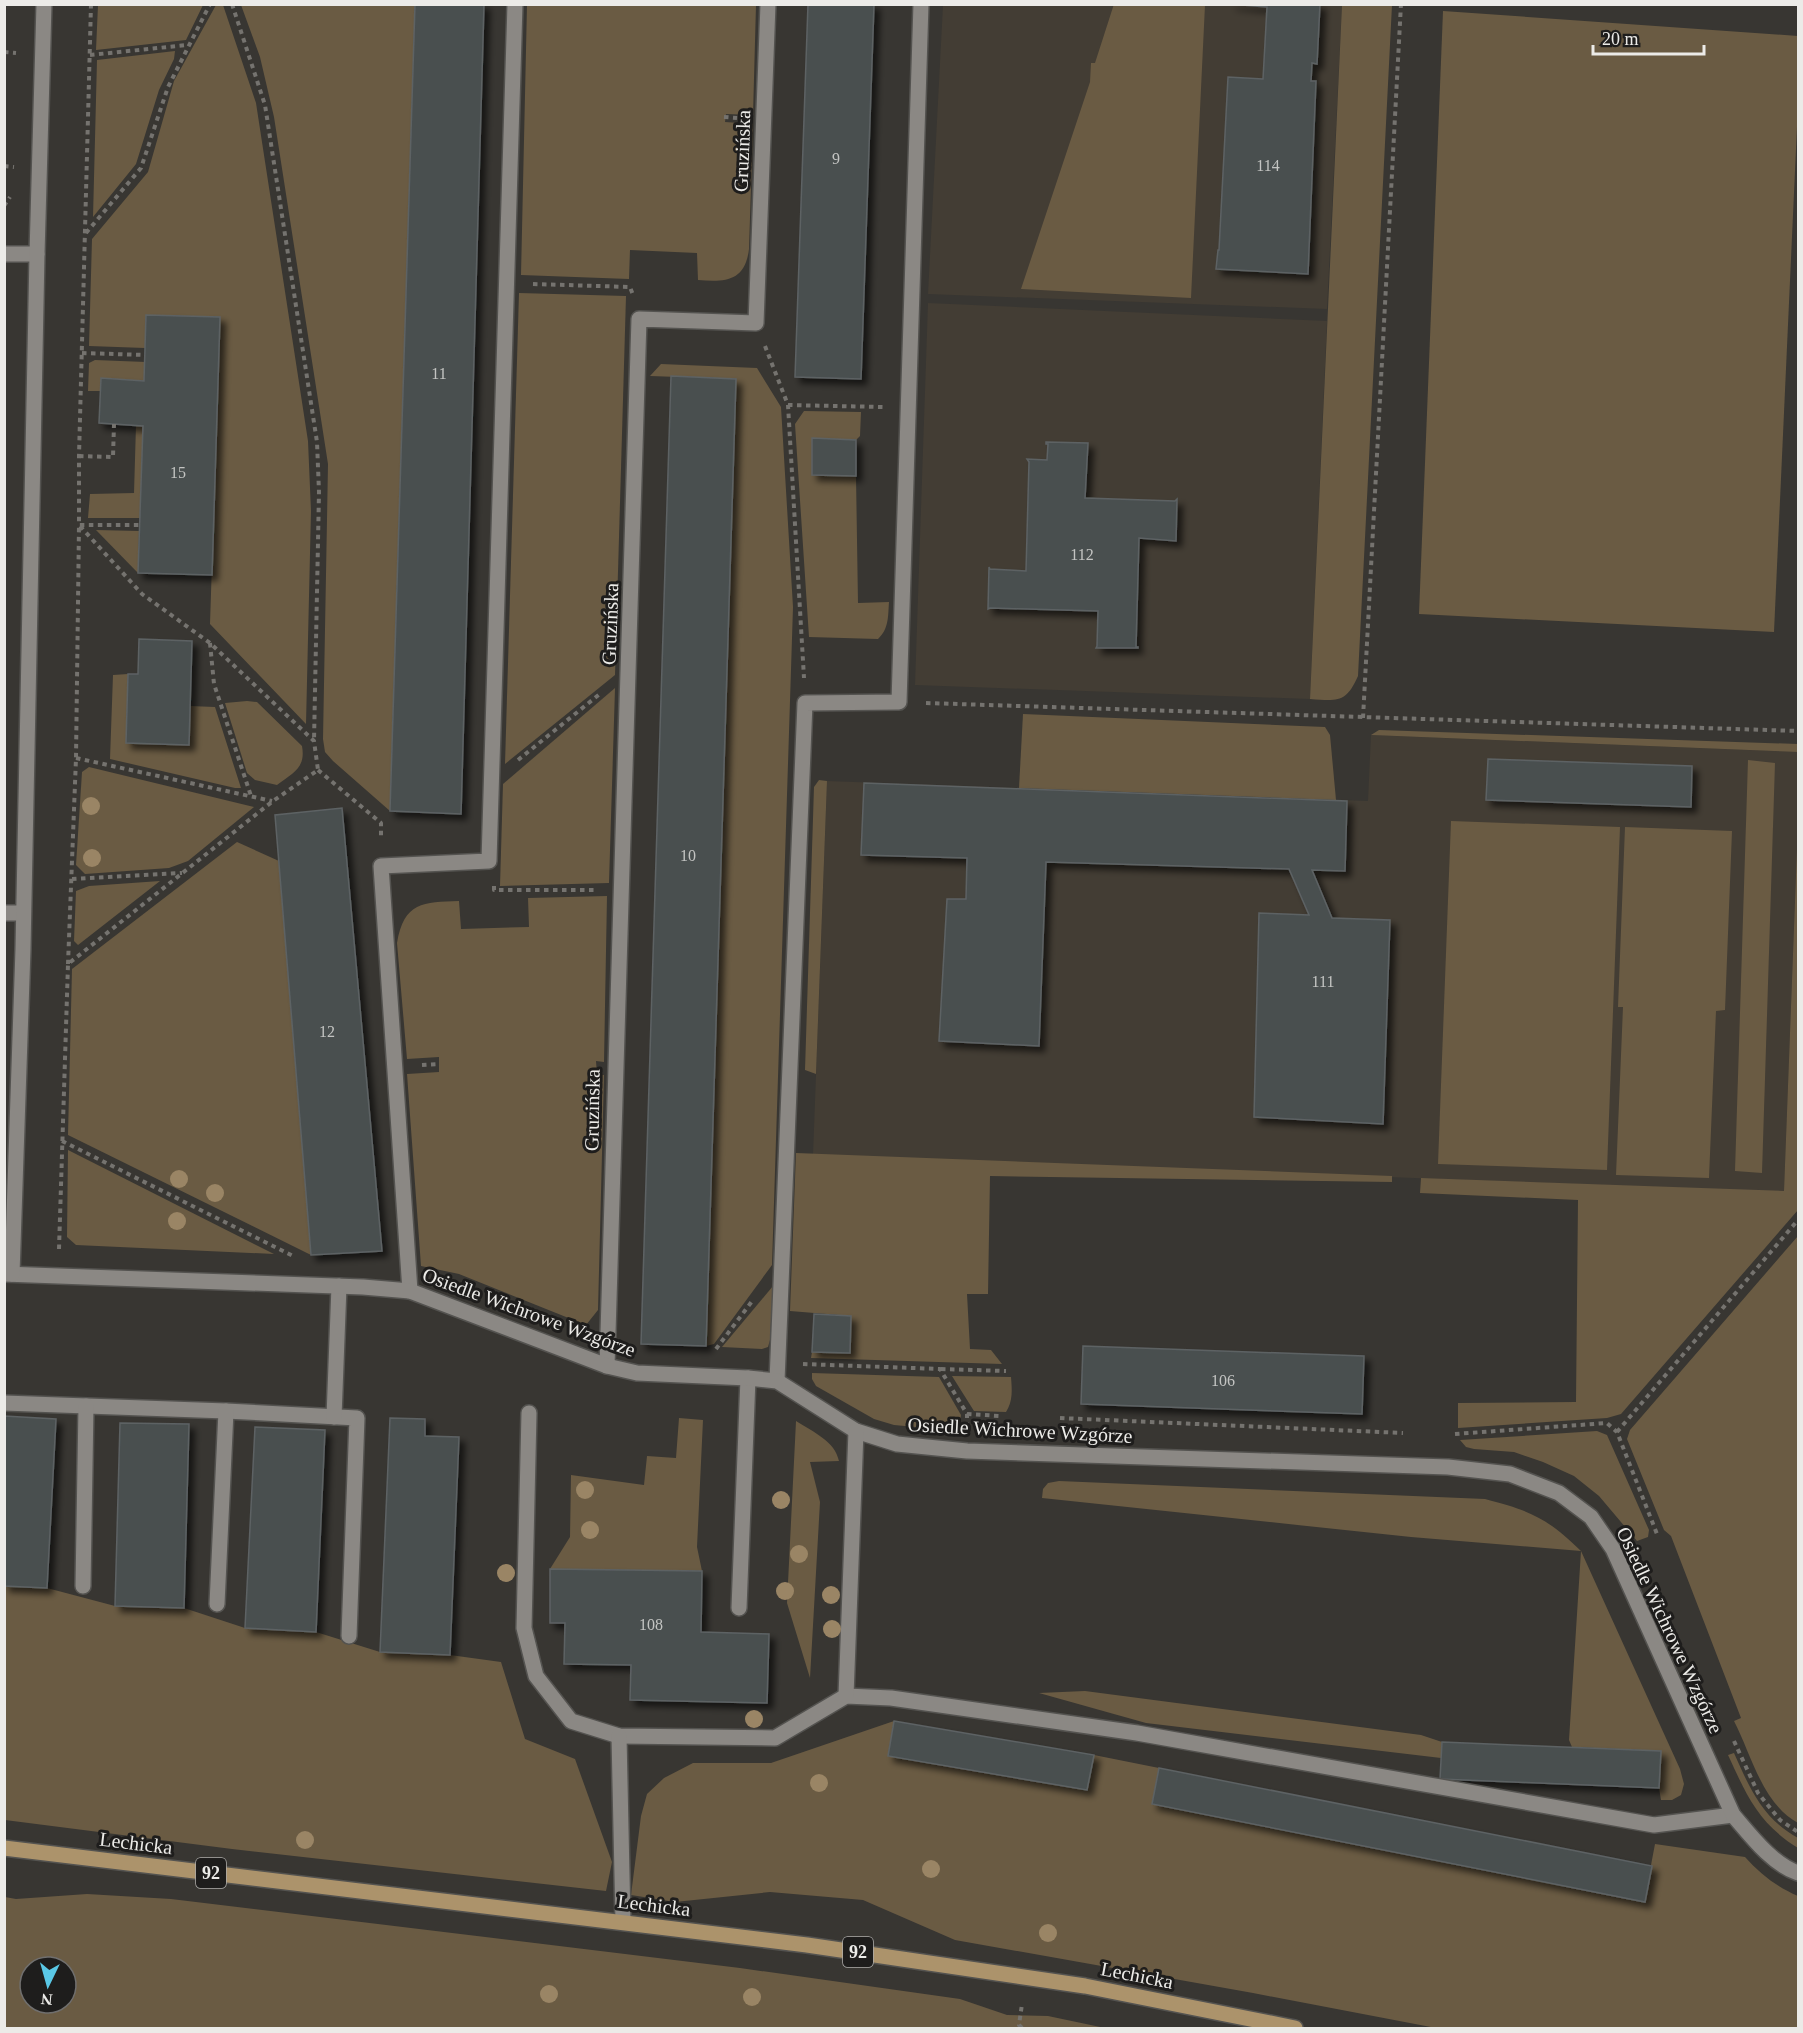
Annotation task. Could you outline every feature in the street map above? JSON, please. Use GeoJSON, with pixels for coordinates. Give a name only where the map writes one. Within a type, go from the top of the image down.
{"type":"FeatureCollection","features":[{"type":"Feature","properties":{"kind":"main road","name":"Lechicka"},"geometry":{"type":"LineString","coordinates":[[4,1848],[807,1945],[1085,1986],[1295,2028]]}},
{"type":"Feature","properties":{"kind":"street","name":"Osiedle Wichrowe Wzgórze"},"geometry":{"type":"LineString","coordinates":[[45,4],[37,254],[23,914],[8,1274],[339,1286],[410,1291],[607,1366],[637,1373],[777,1381],[856,1431],[897,1444],[967,1451],[1448,1467],[1510,1474],[1559,1493],[1591,1517],[1613,1549],[1733,1815],[1761,1847],[1790,1870],[1798,1873]]}},
{"type":"Feature","properties":{"kind":"street"},"geometry":{"type":"LineString","coordinates":[[410,1291],[381,866],[489,861],[515,4]]}},
{"type":"Feature","properties":{"kind":"street","name":"Gruzińska"},"geometry":{"type":"LineString","coordinates":[[756,323],[768,4]]}},
{"type":"Feature","properties":{"kind":"street"},"geometry":{"type":"LineString","coordinates":[[777,1381],[805,703],[899,702],[921,4]]}},
{"type":"Feature","properties":{"kind":"street"},"geometry":{"type":"LineString","coordinates":[[4,254],[37,254]]}},
{"type":"Feature","properties":{"kind":"street"},"geometry":{"type":"LineString","coordinates":[[639,319],[756,323]]}},
{"type":"Feature","properties":{"kind":"street","name":"Gruzińska"},"geometry":{"type":"LineString","coordinates":[[607,1366],[614,1069],[630,670],[639,319]]}},
{"type":"Feature","properties":{"kind":"street"},"geometry":{"type":"LineString","coordinates":[[4,913],[23,914]]}},
{"type":"Feature","properties":{"kind":"street"},"geometry":{"type":"LineString","coordinates":[[334,1417],[339,1286]]}},
{"type":"Feature","properties":{"kind":"street"},"geometry":{"type":"LineString","coordinates":[[739,1608],[748,1378]]}},
{"type":"Feature","properties":{"kind":"street"},"geometry":{"type":"LineString","coordinates":[[4,1403],[357,1418],[349,1636]]}},
{"type":"Feature","properties":{"kind":"street"},"geometry":{"type":"LineString","coordinates":[[83,1586],[86,1406]]}},
{"type":"Feature","properties":{"kind":"street"},"geometry":{"type":"LineString","coordinates":[[217,1604],[226,1411]]}},
{"type":"Feature","properties":{"kind":"street"},"geometry":{"type":"LineString","coordinates":[[529,1413],[524,1628],[536,1676],[571,1721],[619,1736],[775,1738],[846,1696],[891,1698],[1137,1733],[1654,1825],[1733,1815]]}},
{"type":"Feature","properties":{"kind":"street"},"geometry":{"type":"LineString","coordinates":[[846,1696],[856,1431]]}},
{"type":"Feature","properties":{"kind":"street"},"geometry":{"type":"LineString","coordinates":[[619,1736],[623,1922]]}},
{"type":"Feature","properties":{"kind":"path"},"geometry":{"type":"LineString","coordinates":[[59,1252],[76,758],[79,456],[91,4]]}},
{"type":"Feature","properties":{"kind":"path"},"geometry":{"type":"LineString","coordinates":[[86,234],[141,168],[168,87],[210,4]]}},
{"type":"Feature","properties":{"kind":"path"},"geometry":{"type":"LineString","coordinates":[[232,4],[265,105],[317,442],[319,492],[314,741],[318,770],[381,823],[381,866]]}},
{"type":"Feature","properties":{"kind":"path"},"geometry":{"type":"LineString","coordinates":[[1363,718],[1401,4]]}},
{"type":"Feature","properties":{"kind":"path"},"geometry":{"type":"LineString","coordinates":[[90,56],[188,45]]}},
{"type":"Feature","properties":{"kind":"path"},"geometry":{"type":"LineString","coordinates":[[4,52],[17,53]]}},
{"type":"Feature","properties":{"kind":"path"},"geometry":{"type":"LineString","coordinates":[[4,166],[15,167]]}},
{"type":"Feature","properties":{"kind":"path"},"geometry":{"type":"LineString","coordinates":[[506,283],[630,287],[639,319]]}},
{"type":"Feature","properties":{"kind":"path"},"geometry":{"type":"LineString","coordinates":[[756,323],[788,405],[803,635],[805,703]]}},
{"type":"Feature","properties":{"kind":"path"},"geometry":{"type":"LineString","coordinates":[[82,354],[145,355]]}},
{"type":"Feature","properties":{"kind":"path"},"geometry":{"type":"LineString","coordinates":[[788,405],[908,407]]}},
{"type":"Feature","properties":{"kind":"path"},"geometry":{"type":"LineString","coordinates":[[79,456],[113,457],[114,424]]}},
{"type":"Feature","properties":{"kind":"path"},"geometry":{"type":"LineString","coordinates":[[79,525],[142,594],[210,643],[314,741]]}},
{"type":"Feature","properties":{"kind":"path"},"geometry":{"type":"LineString","coordinates":[[79,525],[139,525]]}},
{"type":"Feature","properties":{"kind":"path"},"geometry":{"type":"LineString","coordinates":[[210,643],[214,684],[251,797]]}},
{"type":"Feature","properties":{"kind":"path"},"geometry":{"type":"LineString","coordinates":[[491,782],[630,670]]}},
{"type":"Feature","properties":{"kind":"path"},"geometry":{"type":"LineString","coordinates":[[899,702],[1798,731]]}},
{"type":"Feature","properties":{"kind":"path"},"geometry":{"type":"LineString","coordinates":[[76,758],[273,801]]}},
{"type":"Feature","properties":{"kind":"path"},"geometry":{"type":"LineString","coordinates":[[68,964],[273,801],[318,770]]}},
{"type":"Feature","properties":{"kind":"path"},"geometry":{"type":"LineString","coordinates":[[489,861],[494,890],[622,890]]}},
{"type":"Feature","properties":{"kind":"path"},"geometry":{"type":"LineString","coordinates":[[72,879],[183,873]]}},
{"type":"Feature","properties":{"kind":"path"},"geometry":{"type":"LineString","coordinates":[[62,1141],[297,1258]]}},
{"type":"Feature","properties":{"kind":"path"},"geometry":{"type":"LineString","coordinates":[[1617,1432],[1798,1220]]}},
{"type":"Feature","properties":{"kind":"path"},"geometry":{"type":"LineString","coordinates":[[712,1354],[754,1298]]}},
{"type":"Feature","properties":{"kind":"path"},"geometry":{"type":"LineString","coordinates":[[802,1364],[1006,1371]]}},
{"type":"Feature","properties":{"kind":"path"},"geometry":{"type":"LineString","coordinates":[[940,1369],[967,1414],[1000,1416]]}},
{"type":"Feature","properties":{"kind":"path"},"geometry":{"type":"LineString","coordinates":[[1060,1418],[1403,1433]]}},
{"type":"Feature","properties":{"kind":"path"},"geometry":{"type":"LineString","coordinates":[[1455,1434],[1606,1423],[1617,1432],[1657,1534]]}},
{"type":"Feature","properties":{"kind":"path"},"geometry":{"type":"LineString","coordinates":[[1734,1741],[1758,1793],[1780,1820],[1798,1832]]}},
{"type":"Feature","properties":{"kind":"shaded area"},"geometry":{"type":"Polygon","coordinates":[[[98,4],[203,5],[186,40],[96,50],[98,4]]]}},
{"type":"Feature","properties":{"kind":"shaded area"},"geometry":{"type":"Polygon","coordinates":[[[1114,4],[1205,5],[1191,298],[1021,289],[1090,82],[1091,63],[1095,63],[1114,4]]]}},
{"type":"Feature","properties":{"kind":"shaded area"},"geometry":{"type":"Polygon","coordinates":[[[216,5],[223,5],[256,103],[308,441],[311,511],[306,724],[210,624],[220,317],[146,315],[145,348],[89,346],[92,239],[148,172],[174,81],[216,5]]]}},
{"type":"Feature","properties":{"kind":"shaded area"},"geometry":{"type":"Polygon","coordinates":[[[241,5],[415,5],[390,811],[325,752],[323,739],[328,464],[274,117],[260,57],[241,5]]]}},
{"type":"Feature","properties":{"kind":"shaded area"},"geometry":{"type":"Polygon","coordinates":[[[527,5],[756,5],[753,115],[726,114],[725,122],[753,124],[749,249],[747,260],[738,274],[725,280],[698,280],[697,253],[630,250],[629,279],[521,275],[527,5]]]}},
{"type":"Feature","properties":{"kind":"shaded area"},"geometry":{"type":"Polygon","coordinates":[[[943,5],[1342,5],[1327,309],[928,294],[943,5]]]}},
{"type":"Feature","properties":{"kind":"shaded area"},"geometry":{"type":"Polygon","coordinates":[[[1342,5],[1392,5],[1358,676],[1345,696],[1328,700],[1310,699],[1342,5]]]}},
{"type":"Feature","properties":{"kind":"shaded area"},"geometry":{"type":"Polygon","coordinates":[[[1443,11],[1798,36],[1798,105],[1774,632],[1419,614],[1443,11]]]}},
{"type":"Feature","properties":{"kind":"shaded area"},"geometry":{"type":"Polygon","coordinates":[[[175,51],[174,59],[159,90],[136,164],[93,217],[97,60],[175,51]]]}},
{"type":"Feature","properties":{"kind":"shaded area"},"geometry":{"type":"Polygon","coordinates":[[[519,293],[626,296],[615,675],[505,764],[519,293]]]}},
{"type":"Feature","properties":{"kind":"shaded area"},"geometry":{"type":"Polygon","coordinates":[[[928,303],[1327,321],[1310,699],[915,685],[928,303]]]}},
{"type":"Feature","properties":{"kind":"shaded area"},"geometry":{"type":"Polygon","coordinates":[[[95,360],[146,362],[144,381],[101,378],[101,391],[88,391],[89,363],[95,360]]]}},
{"type":"Feature","properties":{"kind":"shaded area"},"geometry":{"type":"Polygon","coordinates":[[[661,364],[757,368],[781,407],[793,607],[772,1265],[714,1344],[706,1346],[735,379],[650,376],[661,364]]]}},
{"type":"Feature","properties":{"kind":"shaded area"},"geometry":{"type":"Polygon","coordinates":[[[804,411],[861,412],[860,436],[856,440],[812,439],[812,475],[856,476],[858,603],[889,602],[886,627],[878,639],[809,637],[795,424],[804,411]]]}},
{"type":"Feature","properties":{"kind":"shaded area"},"geometry":{"type":"Polygon","coordinates":[[[136,425],[143,426],[140,518],[88,518],[90,494],[134,493],[136,425]]]}},
{"type":"Feature","properties":{"kind":"shaded area"},"geometry":{"type":"Polygon","coordinates":[[[96,530],[139,531],[138,573],[96,530]]]}},
{"type":"Feature","properties":{"kind":"shaded area"},"geometry":{"type":"Polygon","coordinates":[[[128,674],[126,743],[189,745],[190,706],[215,707],[241,788],[110,759],[113,675],[128,674]]]}},
{"type":"Feature","properties":{"kind":"shaded area"},"geometry":{"type":"Polygon","coordinates":[[[615,688],[609,883],[500,886],[503,784],[615,688]]]}},
{"type":"Feature","properties":{"kind":"shaded area"},"geometry":{"type":"Polygon","coordinates":[[[257,702],[302,746],[303,754],[300,765],[277,785],[255,780],[247,773],[225,703],[257,702]]]}},
{"type":"Feature","properties":{"kind":"shaded area"},"geometry":{"type":"Polygon","coordinates":[[[1023,714],[1325,727],[1330,735],[1336,800],[1019,788],[1023,714]]]}},
{"type":"Feature","properties":{"kind":"shaded area"},"geometry":{"type":"Polygon","coordinates":[[[1379,730],[1798,744],[1798,752],[1371,735],[1379,730]]]}},
{"type":"Feature","properties":{"kind":"shaded area"},"geometry":{"type":"Polygon","coordinates":[[[1371,735],[1798,752],[1798,822],[1784,1192],[813,1155],[827,781],[1368,801],[1371,735]]]}},
{"type":"Feature","properties":{"kind":"shaded area"},"geometry":{"type":"Polygon","coordinates":[[[1748,760],[1775,763],[1762,1173],[1735,1171],[1748,760]]]}},
{"type":"Feature","properties":{"kind":"shaded area"},"geometry":{"type":"Polygon","coordinates":[[[89,767],[254,807],[188,861],[169,868],[85,874],[76,865],[82,772],[89,767]]]}},
{"type":"Feature","properties":{"kind":"shaded area"},"geometry":{"type":"Polygon","coordinates":[[[819,780],[827,781],[816,1074],[805,1070],[814,787],[819,780]]]}},
{"type":"Feature","properties":{"kind":"shaded area"},"geometry":{"type":"Polygon","coordinates":[[[1451,821],[1620,827],[1607,1170],[1438,1164],[1451,821]]]}},
{"type":"Feature","properties":{"kind":"shaded area"},"geometry":{"type":"Polygon","coordinates":[[[1798,822],[1798,1210],[1621,1414],[1607,1418],[1458,1428],[1458,1403],[1576,1402],[1578,1200],[1420,1193],[1421,1178],[1784,1191],[1798,822]]]}},
{"type":"Feature","properties":{"kind":"shaded area"},"geometry":{"type":"Polygon","coordinates":[[[1625,827],[1732,831],[1725,1010],[1716,1011],[1709,1178],[1616,1175],[1623,1007],[1618,1007],[1625,827]]]}},
{"type":"Feature","properties":{"kind":"shaded area"},"geometry":{"type":"Polygon","coordinates":[[[237,842],[279,861],[311,1255],[68,1135],[72,969],[237,842]]]}},
{"type":"Feature","properties":{"kind":"shaded area"},"geometry":{"type":"Polygon","coordinates":[[[160,881],[78,945],[74,941],[76,891],[89,886],[160,881]]]}},
{"type":"Feature","properties":{"kind":"shaded area"},"geometry":{"type":"Polygon","coordinates":[[[607,896],[604,1062],[596,1061],[597,1074],[604,1075],[598,1310],[586,1325],[459,1274],[421,1266],[407,1074],[439,1072],[439,1057],[407,1059],[397,943],[400,929],[410,912],[425,904],[459,901],[461,929],[529,927],[528,898],[607,896]]]}},
{"type":"Feature","properties":{"kind":"shaded area"},"geometry":{"type":"Polygon","coordinates":[[[68,1150],[274,1254],[76,1245],[67,1237],[68,1150]]]}},
{"type":"Feature","properties":{"kind":"shaded area"},"geometry":{"type":"Polygon","coordinates":[[[796,1153],[1392,1176],[1392,1182],[990,1176],[988,1294],[967,1294],[970,1349],[991,1350],[1002,1364],[811,1358],[812,1352],[849,1353],[851,1316],[790,1311],[796,1153]]]}},
{"type":"Feature","properties":{"kind":"shaded area"},"geometry":{"type":"Polygon","coordinates":[[[1798,1236],[1798,1823],[1775,1804],[1759,1778],[1734,1721],[1741,1718],[1671,1536],[1664,1530],[1627,1439],[1630,1430],[1798,1236]]]}},
{"type":"Feature","properties":{"kind":"shaded area"},"geometry":{"type":"Polygon","coordinates":[[[773,1286],[768,1347],[762,1349],[722,1347],[773,1286]]]}},
{"type":"Feature","properties":{"kind":"shaded area"},"geometry":{"type":"Polygon","coordinates":[[[812,1373],[939,1377],[961,1415],[959,1431],[894,1425],[874,1419],[816,1386],[812,1373]]]}},
{"type":"Feature","properties":{"kind":"shaded area"},"geometry":{"type":"Polygon","coordinates":[[[952,1376],[1011,1377],[1011,1400],[1006,1412],[974,1411],[952,1376]]]}},
{"type":"Feature","properties":{"kind":"shaded area"},"geometry":{"type":"Polygon","coordinates":[[[679,1418],[703,1420],[697,1547],[702,1571],[550,1569],[570,1537],[571,1475],[644,1485],[647,1456],[676,1458],[679,1418]]]}},
{"type":"Feature","properties":{"kind":"shaded area"},"geometry":{"type":"Polygon","coordinates":[[[796,1421],[828,1442],[839,1461],[810,1462],[820,1502],[810,1678],[787,1603],[796,1421]]]}},
{"type":"Feature","properties":{"kind":"shaded area"},"geometry":{"type":"Polygon","coordinates":[[[1597,1431],[1607,1435],[1649,1530],[1648,1537],[1637,1541],[1599,1496],[1574,1476],[1514,1452],[1466,1447],[1460,1440],[1597,1431]]]}},
{"type":"Feature","properties":{"kind":"shaded area"},"geometry":{"type":"Polygon","coordinates":[[[1059,1481],[1485,1499],[1538,1517],[1581,1551],[1411,1537],[1042,1498],[1043,1489],[1048,1483],[1059,1481]]]}},
{"type":"Feature","properties":{"kind":"shaded area"},"geometry":{"type":"Polygon","coordinates":[[[1581,1551],[1680,1769],[1684,1784],[1681,1795],[1672,1800],[1661,1800],[1659,1788],[1661,1751],[1572,1747],[1569,1740],[1581,1551]]]}},
{"type":"Feature","properties":{"kind":"shaded area"},"geometry":{"type":"Polygon","coordinates":[[[4,1586],[47,1588],[115,1606],[184,1608],[245,1628],[316,1632],[380,1652],[450,1655],[501,1662],[525,1739],[575,1759],[612,1862],[606,1891],[232,1849],[5,1820],[4,1586]]]}},
{"type":"Feature","properties":{"kind":"shaded area"},"geometry":{"type":"Polygon","coordinates":[[[1085,1691],[1421,1735],[1442,1742],[1441,1758],[1146,1723],[1039,1693],[1085,1691]]]}},
{"type":"Feature","properties":{"kind":"shaded area"},"geometry":{"type":"Polygon","coordinates":[[[894,1721],[888,1756],[1087,1790],[1094,1755],[1159,1768],[1152,1804],[1644,1902],[1655,1844],[1745,1857],[1769,1880],[1798,1896],[1798,2028],[1436,2028],[955,1940],[863,1900],[770,1892],[675,1902],[631,1895],[641,1816],[647,1794],[664,1778],[693,1763],[771,1763],[894,1721]]]}},
{"type":"Feature","properties":{"kind":"shaded area"},"geometry":{"type":"Polygon","coordinates":[[[1734,1753],[1759,1802],[1775,1822],[1798,1838],[1798,1848],[1773,1829],[1755,1808],[1728,1755],[1734,1753]]]}},
{"type":"Feature","properties":{"kind":"shaded area"},"geometry":{"type":"Polygon","coordinates":[[[87,1894],[171,1899],[740,1968],[960,1999],[1007,2015],[1048,2016],[1105,2028],[5,2028],[5,1897],[16,1899],[87,1894]]]}},
{"type":"Feature","properties":{"kind":"building"},"geometry":{"type":"Polygon","coordinates":[[[415,4],[484,4],[461,814],[390,811],[415,4]]]}},
{"type":"Feature","properties":{"kind":"building"},"geometry":{"type":"Polygon","coordinates":[[[808,4],[874,4],[861,379],[795,377],[808,4]]]}},
{"type":"Feature","properties":{"kind":"building"},"geometry":{"type":"Polygon","coordinates":[[[1230,4],[1320,4],[1317,64],[1312,63],[1311,81],[1316,81],[1308,274],[1216,269],[1219,250],[1228,77],[1263,79],[1267,7],[1230,4]]]}},
{"type":"Feature","properties":{"kind":"building"},"geometry":{"type":"Polygon","coordinates":[[[146,315],[220,317],[212,575],[138,573],[143,426],[99,423],[101,378],[144,381],[146,315]]]}},
{"type":"Feature","properties":{"kind":"building"},"geometry":{"type":"Polygon","coordinates":[[[671,376],[736,379],[706,1346],[641,1344],[671,376]]]}},
{"type":"Feature","properties":{"kind":"building"},"geometry":{"type":"Polygon","coordinates":[[[812,438],[856,440],[856,476],[812,475],[812,438]]]}},
{"type":"Feature","properties":{"kind":"building"},"geometry":{"type":"Polygon","coordinates":[[[1046,442],[1088,443],[1085,498],[1175,501],[1177,499],[1176,541],[1139,538],[1136,647],[1138,648],[1096,648],[1098,611],[988,609],[989,567],[990,569],[1026,571],[1029,462],[1027,459],[1047,460],[1048,444],[1046,442]]]}},
{"type":"Feature","properties":{"kind":"building"},"geometry":{"type":"Polygon","coordinates":[[[139,639],[192,641],[189,745],[126,743],[128,674],[138,674],[139,639]]]}},
{"type":"Feature","properties":{"kind":"building"},"geometry":{"type":"Polygon","coordinates":[[[1488,759],[1692,766],[1691,807],[1486,800],[1488,759]]]}},
{"type":"Feature","properties":{"kind":"building"},"geometry":{"type":"Polygon","coordinates":[[[864,783],[1347,801],[1345,871],[1312,870],[1332,918],[1390,920],[1383,1124],[1254,1117],[1259,913],[1309,915],[1289,869],[1046,862],[1039,1046],[939,1041],[947,899],[966,899],[967,858],[861,855],[864,783]]]}},
{"type":"Feature","properties":{"kind":"building"},"geometry":{"type":"Polygon","coordinates":[[[342,808],[382,1251],[311,1255],[275,815],[342,808]]]}},
{"type":"Feature","properties":{"kind":"building"},"geometry":{"type":"Polygon","coordinates":[[[814,1314],[851,1316],[850,1353],[812,1352],[814,1314]]]}},
{"type":"Feature","properties":{"kind":"building"},"geometry":{"type":"Polygon","coordinates":[[[1083,1346],[1364,1356],[1362,1414],[1081,1404],[1083,1346]]]}},
{"type":"Feature","properties":{"kind":"building"},"geometry":{"type":"Polygon","coordinates":[[[4,1416],[56,1419],[47,1588],[4,1586],[4,1416]]]}},
{"type":"Feature","properties":{"kind":"building"},"geometry":{"type":"Polygon","coordinates":[[[390,1418],[425,1419],[425,1436],[459,1437],[450,1655],[380,1652],[390,1418]]]}},
{"type":"Feature","properties":{"kind":"building"},"geometry":{"type":"Polygon","coordinates":[[[120,1423],[189,1424],[184,1608],[115,1606],[120,1423]]]}},
{"type":"Feature","properties":{"kind":"building"},"geometry":{"type":"Polygon","coordinates":[[[255,1427],[325,1430],[316,1632],[245,1628],[255,1427]]]}},
{"type":"Feature","properties":{"kind":"building"},"geometry":{"type":"Polygon","coordinates":[[[550,1569],[702,1571],[701,1632],[769,1634],[767,1703],[630,1700],[631,1665],[564,1664],[565,1623],[550,1623],[550,1569]]]}},
{"type":"Feature","properties":{"kind":"building"},"geometry":{"type":"Polygon","coordinates":[[[894,1721],[1094,1755],[1087,1790],[888,1756],[894,1721]]]}},
{"type":"Feature","properties":{"kind":"building"},"geometry":{"type":"Polygon","coordinates":[[[1442,1742],[1661,1751],[1659,1788],[1440,1779],[1442,1742]]]}},
{"type":"Feature","properties":{"kind":"building"},"geometry":{"type":"Polygon","coordinates":[[[1159,1768],[1652,1866],[1645,1902],[1152,1804],[1159,1768]]]}}]}
